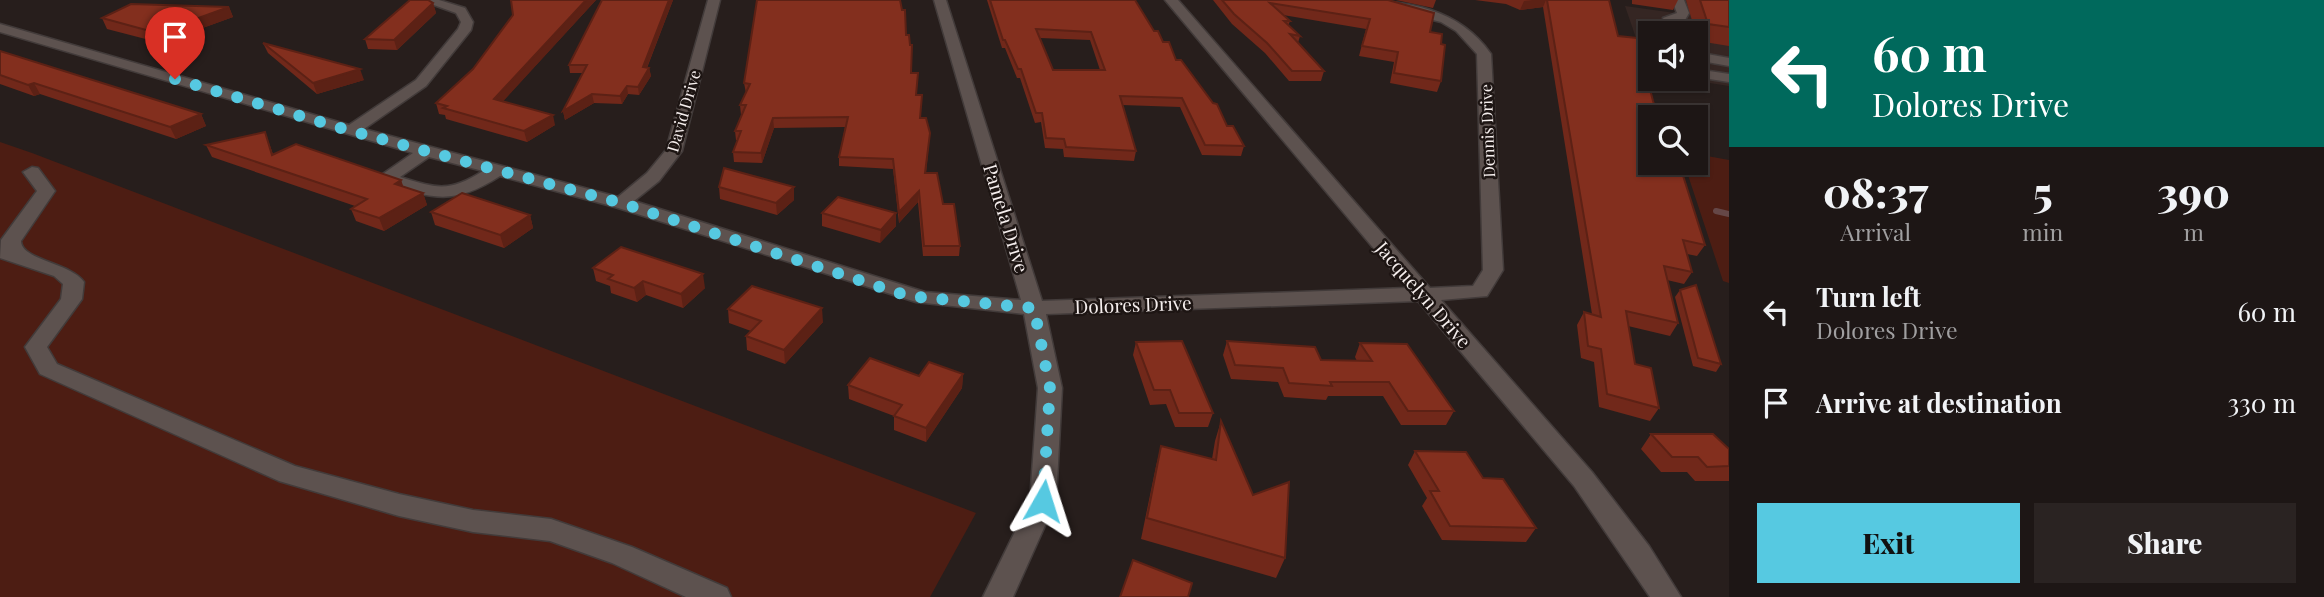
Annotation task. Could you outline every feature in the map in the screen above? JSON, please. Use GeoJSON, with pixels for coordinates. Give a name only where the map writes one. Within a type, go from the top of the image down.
{"type":"FeatureCollection","features":[{"type":"Feature","properties":{"kind":"street"},"geometry":{"type":"LineString","coordinates":[[351,131],[421,83],[464,30],[467,22],[461,11],[426,0]]}},
{"type":"Feature","properties":{"kind":"street","name":"David Drive"},"geometry":{"type":"LineString","coordinates":[[621,203],[653,177],[674,151],[714,0]]}},
{"type":"Feature","properties":{"kind":"street","name":"Pamela Drive"},"geometry":{"type":"LineString","coordinates":[[940,0],[1034,308],[1050,388],[1046,487],[1043,501],[998,597]]}},
{"type":"Feature","properties":{"kind":"street","name":"Jacquelyn Drive"},"geometry":{"type":"LineString","coordinates":[[1171,0],[1583,479],[1666,597]]}},
{"type":"Feature","properties":{"kind":"street","name":"Dennis Drive"},"geometry":{"type":"LineString","coordinates":[[1359,0],[1446,17],[1476,38],[1484,54],[1493,270],[1480,292],[1424,293]]}},
{"type":"Feature","properties":{"kind":"street"},"geometry":{"type":"LineString","coordinates":[[1670,21],[1669,18],[1681,17],[1683,13],[1678,0]]}},
{"type":"Feature","properties":{"kind":"street","name":"Dolores Drive"},"geometry":{"type":"LineString","coordinates":[[0,28],[351,131],[621,203],[908,296],[1034,308],[1424,293]]}},
{"type":"Feature","properties":{"kind":"street"},"geometry":{"type":"LineString","coordinates":[[1708,58],[1729,62]]}},
{"type":"Feature","properties":{"kind":"street"},"geometry":{"type":"LineString","coordinates":[[1708,75],[1729,78]]}},
{"type":"Feature","properties":{"kind":"street"},"geometry":{"type":"LineString","coordinates":[[425,150],[386,178],[442,195],[466,191],[497,170]]}},
{"type":"Feature","properties":{"kind":"street"},"geometry":{"type":"LineString","coordinates":[[32,172],[46,191],[11,240],[9,254],[61,272],[74,282],[71,299],[36,347],[48,369],[288,474],[461,518],[551,530],[622,555],[716,597]]}},
{"type":"Feature","properties":{"kind":"shaded area"},"geometry":{"type":"Polygon","coordinates":[[[1672,0],[1729,0],[1729,86],[1708,83],[1708,21],[1638,21],[1638,44],[1625,6],[1675,13],[1672,0]]]}},
{"type":"Feature","properties":{"kind":"shaded area"},"geometry":{"type":"Polygon","coordinates":[[[0,142],[976,513],[930,597],[0,597],[0,142]]]}},
{"type":"Feature","properties":{"kind":"shaded area"},"geometry":{"type":"Polygon","coordinates":[[[1708,156],[1729,160],[1729,283],[1723,281],[1688,175],[1708,175],[1708,156]]]}},
{"type":"Feature","properties":{"kind":"building"},"geometry":{"type":"Polygon","coordinates":[[[410,0],[428,0],[433,3],[394,40],[365,39],[410,0]]]}},
{"type":"Feature","properties":{"kind":"building"},"geometry":{"type":"Polygon","coordinates":[[[511,0],[586,0],[494,99],[553,115],[524,131],[443,108],[447,106],[436,103],[473,69],[513,15],[511,0]]]}},
{"type":"Feature","properties":{"kind":"building"},"geometry":{"type":"Polygon","coordinates":[[[602,0],[669,0],[643,67],[649,68],[638,87],[627,86],[620,96],[592,94],[563,111],[587,65],[569,65],[602,0]]]}},
{"type":"Feature","properties":{"kind":"building"},"geometry":{"type":"Polygon","coordinates":[[[757,0],[900,0],[902,10],[905,10],[906,35],[909,35],[912,45],[911,73],[918,73],[916,95],[922,95],[920,118],[926,118],[930,133],[925,173],[937,173],[943,204],[954,204],[960,246],[924,246],[919,191],[899,212],[893,159],[839,157],[848,117],[773,118],[761,153],[733,152],[741,131],[735,131],[746,105],[740,105],[750,84],[744,83],[757,0]]]}},
{"type":"Feature","properties":{"kind":"building"},"geometry":{"type":"Polygon","coordinates":[[[990,0],[1135,0],[1154,31],[1158,31],[1163,42],[1169,42],[1176,60],[1181,60],[1213,103],[1217,104],[1227,126],[1233,126],[1244,146],[1205,145],[1182,98],[1120,96],[1136,151],[1066,147],[1064,139],[1046,138],[1042,113],[1036,113],[1021,69],[1018,69],[1003,40],[990,0]],[[1036,29],[1053,70],[1105,70],[1091,32],[1036,29]]]}},
{"type":"Feature","properties":{"kind":"building"},"geometry":{"type":"Polygon","coordinates":[[[1222,0],[1388,0],[1434,13],[1430,32],[1442,34],[1441,44],[1445,45],[1441,81],[1394,73],[1398,52],[1362,46],[1370,19],[1270,3],[1290,21],[1284,21],[1300,36],[1290,34],[1324,71],[1292,71],[1222,0]]]}},
{"type":"Feature","properties":{"kind":"building"},"geometry":{"type":"Polygon","coordinates":[[[1547,0],[1609,0],[1618,36],[1637,38],[1638,91],[1650,91],[1654,105],[1638,105],[1638,175],[1683,175],[1705,245],[1683,240],[1692,272],[1664,266],[1678,323],[1626,311],[1635,364],[1651,368],[1659,408],[1607,394],[1601,349],[1588,346],[1584,312],[1601,317],[1547,0]]]}},
{"type":"Feature","properties":{"kind":"building"},"geometry":{"type":"Polygon","coordinates":[[[1700,0],[1729,0],[1729,27],[1708,24],[1700,0]]]}},
{"type":"Feature","properties":{"kind":"building"},"geometry":{"type":"Polygon","coordinates":[[[131,4],[229,7],[157,33],[102,18],[131,4]]]}},
{"type":"Feature","properties":{"kind":"building"},"geometry":{"type":"Polygon","coordinates":[[[263,43],[360,69],[313,83],[263,43]]]}},
{"type":"Feature","properties":{"kind":"building"},"geometry":{"type":"Polygon","coordinates":[[[0,51],[201,114],[170,127],[34,83],[28,85],[0,75],[0,51]]]}},
{"type":"Feature","properties":{"kind":"building"},"geometry":{"type":"Polygon","coordinates":[[[265,132],[272,155],[296,144],[401,180],[395,184],[423,193],[379,218],[351,209],[367,199],[206,145],[265,132]]]}},
{"type":"Feature","properties":{"kind":"building"},"geometry":{"type":"Polygon","coordinates":[[[724,168],[794,187],[776,203],[719,187],[724,168]]]}},
{"type":"Feature","properties":{"kind":"building"},"geometry":{"type":"Polygon","coordinates":[[[462,193],[530,215],[500,235],[431,212],[462,193]]]}},
{"type":"Feature","properties":{"kind":"building"},"geometry":{"type":"Polygon","coordinates":[[[838,197],[896,213],[881,230],[822,213],[838,197]]]}},
{"type":"Feature","properties":{"kind":"building"},"geometry":{"type":"Polygon","coordinates":[[[621,247],[703,274],[681,294],[643,281],[634,288],[608,279],[613,275],[593,268],[621,247]]]}},
{"type":"Feature","properties":{"kind":"building"},"geometry":{"type":"Polygon","coordinates":[[[1696,285],[1721,364],[1698,358],[1680,290],[1696,285]]]}},
{"type":"Feature","properties":{"kind":"building"},"geometry":{"type":"Polygon","coordinates":[[[752,286],[822,308],[784,350],[746,336],[761,321],[728,309],[752,286]]]}},
{"type":"Feature","properties":{"kind":"building"},"geometry":{"type":"Polygon","coordinates":[[[1182,341],[1213,413],[1179,413],[1170,390],[1154,390],[1136,342],[1182,341]]]}},
{"type":"Feature","properties":{"kind":"building"},"geometry":{"type":"Polygon","coordinates":[[[1227,341],[1315,347],[1321,360],[1372,361],[1360,343],[1407,344],[1454,411],[1408,411],[1389,382],[1330,382],[1332,386],[1289,383],[1283,368],[1235,365],[1227,341]]]}},
{"type":"Feature","properties":{"kind":"building"},"geometry":{"type":"Polygon","coordinates":[[[870,358],[919,376],[929,362],[963,374],[926,428],[894,416],[902,405],[848,385],[870,358]]]}},
{"type":"Feature","properties":{"kind":"building"},"geometry":{"type":"Polygon","coordinates":[[[1221,421],[1253,495],[1289,482],[1285,558],[1147,518],[1161,446],[1216,460],[1221,421]]]}},
{"type":"Feature","properties":{"kind":"building"},"geometry":{"type":"Polygon","coordinates":[[[1651,434],[1713,434],[1729,449],[1729,466],[1707,467],[1698,457],[1672,457],[1651,434]]]}},
{"type":"Feature","properties":{"kind":"building"},"geometry":{"type":"Polygon","coordinates":[[[1415,451],[1466,452],[1483,478],[1503,479],[1536,528],[1450,526],[1430,491],[1439,491],[1415,451]]]}},
{"type":"Feature","properties":{"kind":"building"},"geometry":{"type":"Polygon","coordinates":[[[1133,560],[1192,583],[1188,597],[1120,597],[1133,560]]]}},
{"type":"Feature","properties":{"kind":"waterway"},"geometry":{"type":"LineString","coordinates":[[1716,211],[1729,214]]}},
{"type":"Feature","properties":{"kind":"route"},"geometry":{"type":"LineString","coordinates":[[175,79],[351,131],[621,203],[908,296],[1034,308],[1050,388],[1046,487],[1043,501]]}}]}
